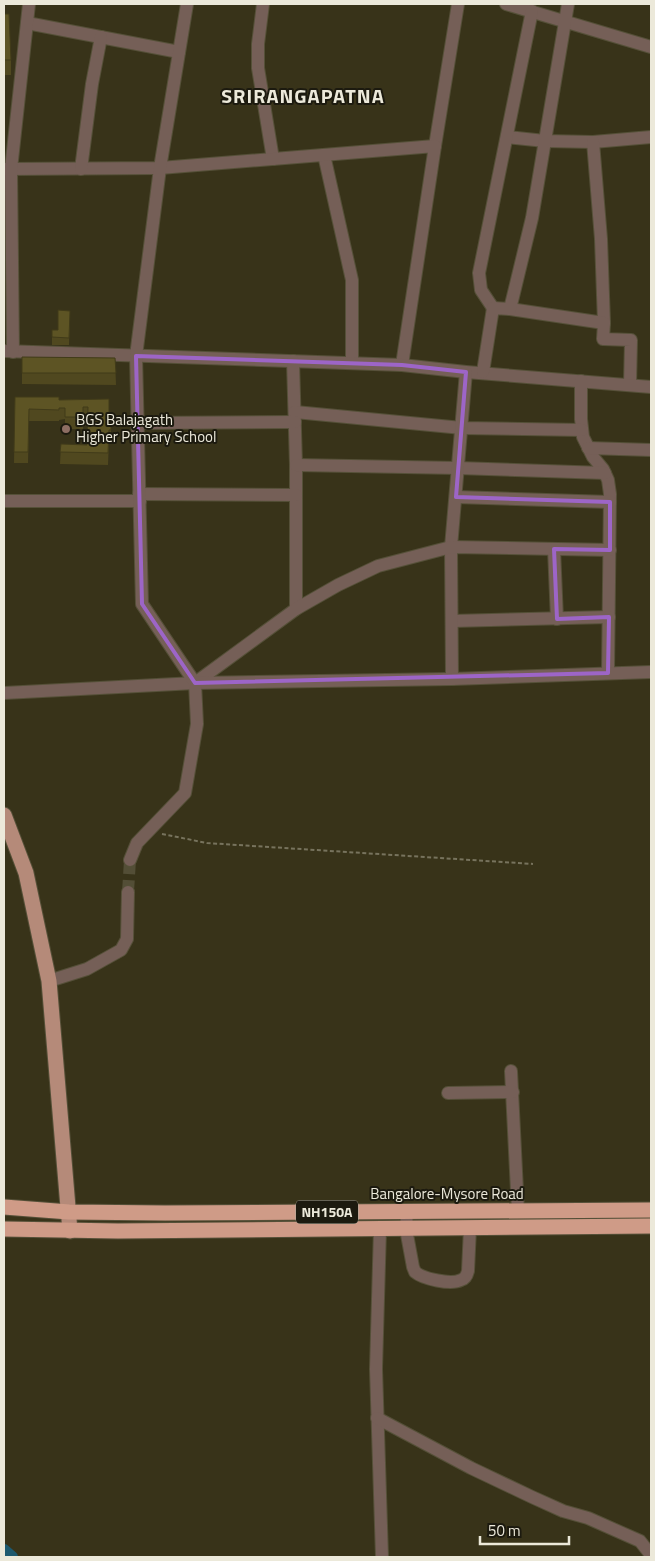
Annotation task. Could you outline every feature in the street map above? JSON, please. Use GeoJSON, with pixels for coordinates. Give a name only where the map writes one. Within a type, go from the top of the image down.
{"type":"FeatureCollection","features":[{"type":"Feature","properties":{"kind":"highway","name":"Bangalore-Mysore Road"},"geometry":{"type":"LineString","coordinates":[[4,1207],[69,1212],[175,1213],[651,1210]]}},
{"type":"Feature","properties":{"kind":"highway","name":"NH150A"},"geometry":{"type":"LineString","coordinates":[[4,1229],[70,1231],[651,1226]]}},
{"type":"Feature","properties":{"kind":"main road"},"geometry":{"type":"LineString","coordinates":[[4,815],[26,873],[49,981],[70,1231]]}},
{"type":"Feature","properties":{"kind":"street"},"geometry":{"type":"LineString","coordinates":[[29,4],[7,169],[8,352],[402,365],[651,387]]}},
{"type":"Feature","properties":{"kind":"street"},"geometry":{"type":"LineString","coordinates":[[130,860],[137,843],[185,793],[197,724],[195,682],[142,604],[136,356],[160,168],[187,4]]}},
{"type":"Feature","properties":{"kind":"street"},"geometry":{"type":"LineString","coordinates":[[263,4],[258,44],[258,68],[273,159]]}},
{"type":"Feature","properties":{"kind":"street"},"geometry":{"type":"LineString","coordinates":[[402,365],[434,146],[458,4]]}},
{"type":"Feature","properties":{"kind":"street"},"geometry":{"type":"LineString","coordinates":[[506,4],[651,47]]}},
{"type":"Feature","properties":{"kind":"street"},"geometry":{"type":"LineString","coordinates":[[510,309],[532,218],[568,4]]}},
{"type":"Feature","properties":{"kind":"street"},"geometry":{"type":"LineString","coordinates":[[483,372],[494,308],[481,290],[479,273],[532,11]]}},
{"type":"Feature","properties":{"kind":"street"},"geometry":{"type":"LineString","coordinates":[[27,23],[179,52]]}},
{"type":"Feature","properties":{"kind":"street"},"geometry":{"type":"LineString","coordinates":[[81,169],[92,84],[101,37]]}},
{"type":"Feature","properties":{"kind":"street"},"geometry":{"type":"LineString","coordinates":[[506,138],[593,142],[651,137]]}},
{"type":"Feature","properties":{"kind":"street"},"geometry":{"type":"LineString","coordinates":[[593,142],[601,239],[603,339],[631,340],[630,385]]}},
{"type":"Feature","properties":{"kind":"street"},"geometry":{"type":"LineString","coordinates":[[7,169],[160,168],[434,146]]}},
{"type":"Feature","properties":{"kind":"street"},"geometry":{"type":"LineString","coordinates":[[324,155],[352,280],[352,363]]}},
{"type":"Feature","properties":{"kind":"street"},"geometry":{"type":"LineString","coordinates":[[494,308],[604,323]]}},
{"type":"Feature","properties":{"kind":"street"},"geometry":{"type":"LineString","coordinates":[[293,361],[296,465],[296,609]]}},
{"type":"Feature","properties":{"kind":"street"},"geometry":{"type":"LineString","coordinates":[[452,679],[451,547],[466,372]]}},
{"type":"Feature","properties":{"kind":"street"},"geometry":{"type":"LineString","coordinates":[[581,381],[583,437],[608,480],[610,502],[608,673]]}},
{"type":"Feature","properties":{"kind":"street"},"geometry":{"type":"LineString","coordinates":[[138,424],[295,417],[462,428],[582,430]]}},
{"type":"Feature","properties":{"kind":"street"},"geometry":{"type":"LineString","coordinates":[[588,448],[651,450]]}},
{"type":"Feature","properties":{"kind":"street"},"geometry":{"type":"LineString","coordinates":[[296,465],[605,473]]}},
{"type":"Feature","properties":{"kind":"street"},"geometry":{"type":"LineString","coordinates":[[4,500],[296,495]]}},
{"type":"Feature","properties":{"kind":"street"},"geometry":{"type":"LineString","coordinates":[[456,496],[610,502]]}},
{"type":"Feature","properties":{"kind":"street"},"geometry":{"type":"LineString","coordinates":[[195,682],[296,609],[338,585],[378,566],[451,547],[610,550]]}},
{"type":"Feature","properties":{"kind":"street"},"geometry":{"type":"LineString","coordinates":[[554,549],[557,619]]}},
{"type":"Feature","properties":{"kind":"street"},"geometry":{"type":"LineString","coordinates":[[452,621],[609,617]]}},
{"type":"Feature","properties":{"kind":"street"},"geometry":{"type":"LineString","coordinates":[[4,693],[195,682],[452,679],[651,672]]}},
{"type":"Feature","properties":{"kind":"street"},"geometry":{"type":"LineString","coordinates":[[49,981],[87,969],[121,950],[127,938],[128,892]]}},
{"type":"Feature","properties":{"kind":"street"},"geometry":{"type":"LineString","coordinates":[[512,1071],[518,1211]]}},
{"type":"Feature","properties":{"kind":"street"},"geometry":{"type":"LineString","coordinates":[[448,1093],[513,1092]]}},
{"type":"Feature","properties":{"kind":"street"},"geometry":{"type":"LineString","coordinates":[[406,1212],[406,1228],[414,1272],[426,1279],[455,1282],[462,1280],[468,1271],[470,1228]]}},
{"type":"Feature","properties":{"kind":"street"},"geometry":{"type":"LineString","coordinates":[[380,1229],[376,1370],[382,1557]]}},
{"type":"Feature","properties":{"kind":"street"},"geometry":{"type":"LineString","coordinates":[[377,1418],[471,1468],[532,1497],[563,1511],[588,1518],[640,1541],[651,1555]]}},
{"type":"Feature","properties":{"kind":"path"},"geometry":{"type":"LineString","coordinates":[[152,827],[163,835],[207,843],[533,864]]}},
{"type":"Feature","properties":{"kind":"highlighted area"},"geometry":{"type":"Polygon","coordinates":[[[136,356],[402,365],[466,372],[456,497],[610,502],[610,550],[554,549],[557,619],[609,617],[608,673],[195,683],[142,604],[136,356]]]}},
{"type":"Feature","properties":{"kind":"building"},"geometry":{"type":"Polygon","coordinates":[[[4,14],[9,14],[11,60],[4,60],[4,14]]]}},
{"type":"Feature","properties":{"kind":"building"},"geometry":{"type":"Polygon","coordinates":[[[58,310],[70,311],[69,338],[52,337],[52,330],[58,330],[58,310]]]}},
{"type":"Feature","properties":{"kind":"building"},"geometry":{"type":"Polygon","coordinates":[[[22,357],[115,358],[116,373],[22,373],[22,357]]]}},
{"type":"Feature","properties":{"kind":"building"},"geometry":{"type":"Polygon","coordinates":[[[15,397],[59,397],[59,400],[109,399],[109,423],[111,423],[111,430],[109,430],[108,453],[60,452],[61,444],[87,445],[88,407],[83,407],[83,417],[65,417],[65,408],[59,408],[59,410],[29,409],[28,452],[14,452],[15,397]]]}},
{"type":"Feature","properties":{"kind":"waterway"},"geometry":{"type":"LineString","coordinates":[[4,1550],[12,1557]]}},
{"type":"Feature","properties":{"kind":"tunnel"},"geometry":{"type":"LineString","coordinates":[[128,892],[130,860]]}},
{"type":"Feature","properties":{"kind":"place","name":"BGS Balajagath Higher Primary School"},"geometry":{"type":"Point","coordinates":[66,429]}},
{"type":"Feature","properties":{"kind":"district","name":"SRIRANGAPATNA"},"geometry":{"type":"Point","coordinates":[303,96]}}]}
